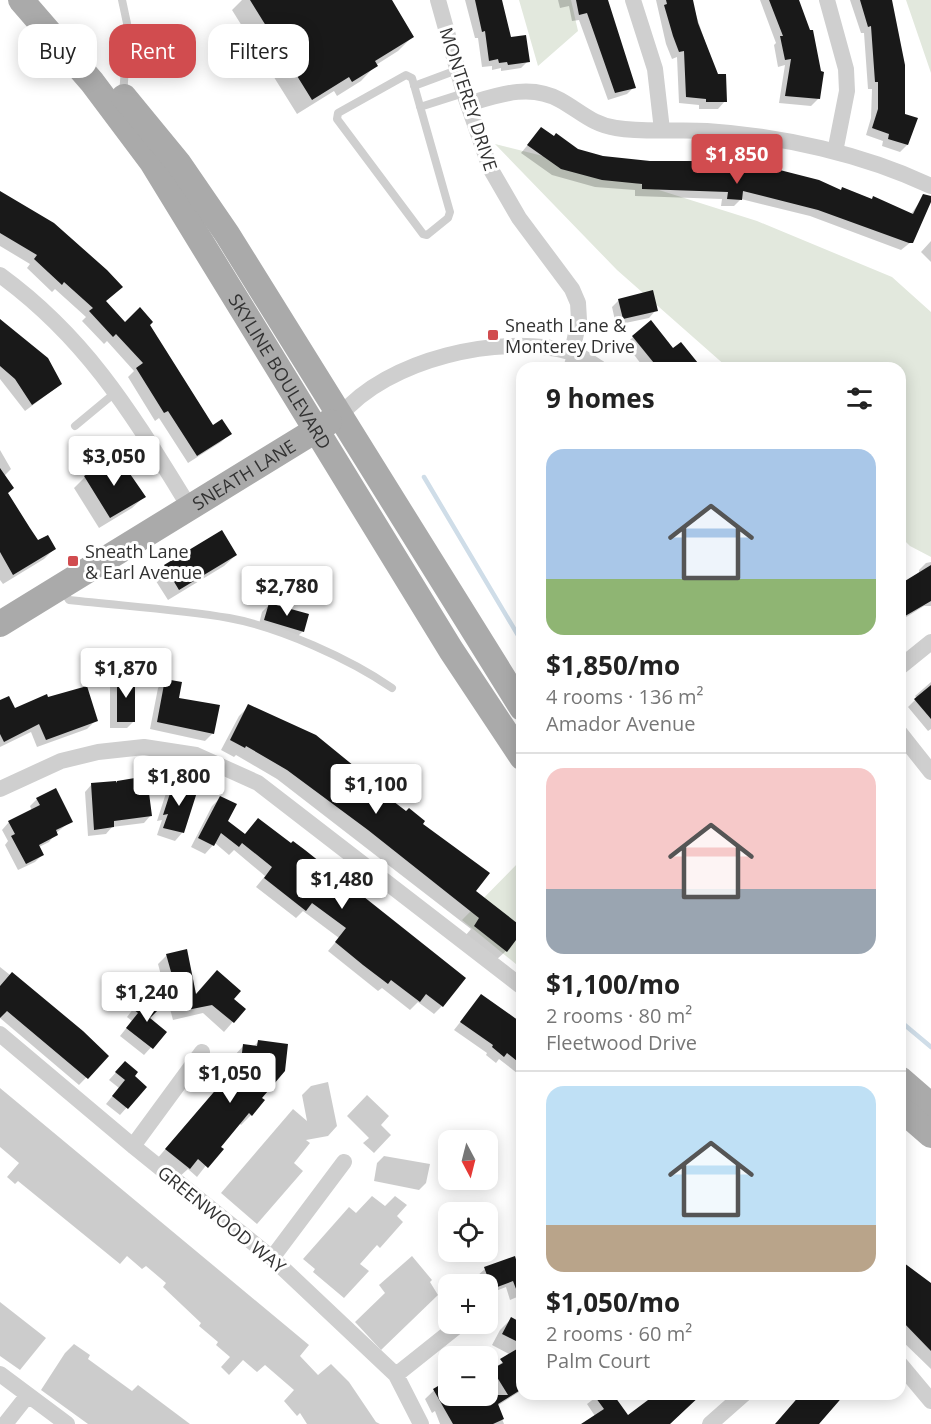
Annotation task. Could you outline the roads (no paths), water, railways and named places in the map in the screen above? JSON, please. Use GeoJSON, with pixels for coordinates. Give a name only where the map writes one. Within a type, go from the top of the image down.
{"type":"FeatureCollection","features":[{"type":"Feature","properties":{"kind":"main road","name":"SKYLINE BOULEVARD"},"geometry":{"type":"LineString","coordinates":[[21,0],[92,82],[152,162],[481,698],[516,749]]}},
{"type":"Feature","properties":{"kind":"main road","name":"SKYLINE BOULEVARD"},"geometry":{"type":"LineString","coordinates":[[35,0],[123,95],[168,150],[208,207],[516,698]]}},
{"type":"Feature","properties":{"kind":"main road","name":"SNEATH LANE"},"geometry":{"type":"LineString","coordinates":[[2,618],[61,587],[340,416]]}},
{"type":"Feature","properties":{"kind":"main road"},"geometry":{"type":"LineString","coordinates":[[906,1084],[931,1106]]}},
{"type":"Feature","properties":{"kind":"main road"},"geometry":{"type":"LineString","coordinates":[[906,1113],[931,1135]]}},
{"type":"Feature","properties":{"kind":"street","name":"MONTEREY DRIVE"},"geometry":{"type":"LineString","coordinates":[[438,0],[457,70],[490,168],[504,194],[572,289],[578,303],[579,320],[569,360]]}},
{"type":"Feature","properties":{"kind":"street"},"geometry":{"type":"LineString","coordinates":[[633,0],[655,69],[662,130]]}},
{"type":"Feature","properties":{"kind":"street"},"geometry":{"type":"LineString","coordinates":[[827,0],[846,69],[848,91],[835,152]]}},
{"type":"Feature","properties":{"kind":"street"},"geometry":{"type":"LineString","coordinates":[[466,98],[522,91],[542,93],[560,100],[598,124],[618,129],[744,134],[835,152],[931,186]]}},
{"type":"Feature","properties":{"kind":"street"},"geometry":{"type":"LineString","coordinates":[[0,275],[71,335],[116,392],[190,508]]}},
{"type":"Feature","properties":{"kind":"street","name":"SNEATH LANE"},"geometry":{"type":"LineString","coordinates":[[340,416],[350,404],[386,380],[416,365],[448,355],[514,347],[569,360]]}},
{"type":"Feature","properties":{"kind":"street"},"geometry":{"type":"LineString","coordinates":[[906,662],[931,642]]}},
{"type":"Feature","properties":{"kind":"street"},"geometry":{"type":"LineString","coordinates":[[906,741],[931,772]]}},
{"type":"Feature","properties":{"kind":"street"},"geometry":{"type":"LineString","coordinates":[[0,789],[61,760],[98,752],[144,747],[196,755],[258,783],[516,982]]}},
{"type":"Feature","properties":{"kind":"street","name":"GREENWOOD WAY"},"geometry":{"type":"LineString","coordinates":[[0,1034],[133,1146],[272,1258],[396,1375],[421,1424]]}},
{"type":"Feature","properties":{"kind":"street"},"geometry":{"type":"LineString","coordinates":[[133,1146],[202,1052]]}},
{"type":"Feature","properties":{"kind":"street"},"geometry":{"type":"LineString","coordinates":[[272,1258],[345,1162]]}},
{"type":"Feature","properties":{"kind":"street"},"geometry":{"type":"LineString","coordinates":[[396,1375],[447,1334]]}},
{"type":"Feature","properties":{"kind":"street"},"geometry":{"type":"LineString","coordinates":[[906,1371],[931,1401]]}},
{"type":"Feature","properties":{"kind":"street"},"geometry":{"type":"LineString","coordinates":[[0,1374],[67,1424]]}},
{"type":"Feature","properties":{"kind":"street"},"geometry":{"type":"LineString","coordinates":[[5,1424],[28,1395]]}},
{"type":"Feature","properties":{"kind":"street"},"geometry":{"type":"LineString","coordinates":[[710,1424],[737,1400]]}},
{"type":"Feature","properties":{"kind":"lane"},"geometry":{"type":"LineString","coordinates":[[122,0],[128,28],[123,95]]}},
{"type":"Feature","properties":{"kind":"lane"},"geometry":{"type":"LineString","coordinates":[[414,86],[457,70]]}},
{"type":"Feature","properties":{"kind":"lane"},"geometry":{"type":"LineString","coordinates":[[406,75],[412,78],[414,86],[450,212],[448,218],[427,235],[423,234],[337,119],[338,113],[406,75]]}},
{"type":"Feature","properties":{"kind":"lane"},"geometry":{"type":"LineString","coordinates":[[420,107],[466,98]]}},
{"type":"Feature","properties":{"kind":"lane"},"geometry":{"type":"LineString","coordinates":[[75,426],[116,392]]}},
{"type":"Feature","properties":{"kind":"lane"},"geometry":{"type":"LineString","coordinates":[[61,587],[69,600],[230,618],[293,638],[360,666],[392,687]]}},
{"type":"Feature","properties":{"kind":"waterway"},"geometry":{"type":"LineString","coordinates":[[424,477],[516,632]]}},
{"type":"Feature","properties":{"kind":"waterway"},"geometry":{"type":"LineString","coordinates":[[906,1026],[931,1047]]}},
{"type":"Feature","properties":{"kind":"place","name":"Sneath Lane & Monterey Drive"},"geometry":{"type":"Point","coordinates":[493,335]}},
{"type":"Feature","properties":{"kind":"place","name":"Sneath Lane & Earl Avenue"},"geometry":{"type":"Point","coordinates":[73,561]}}]}
